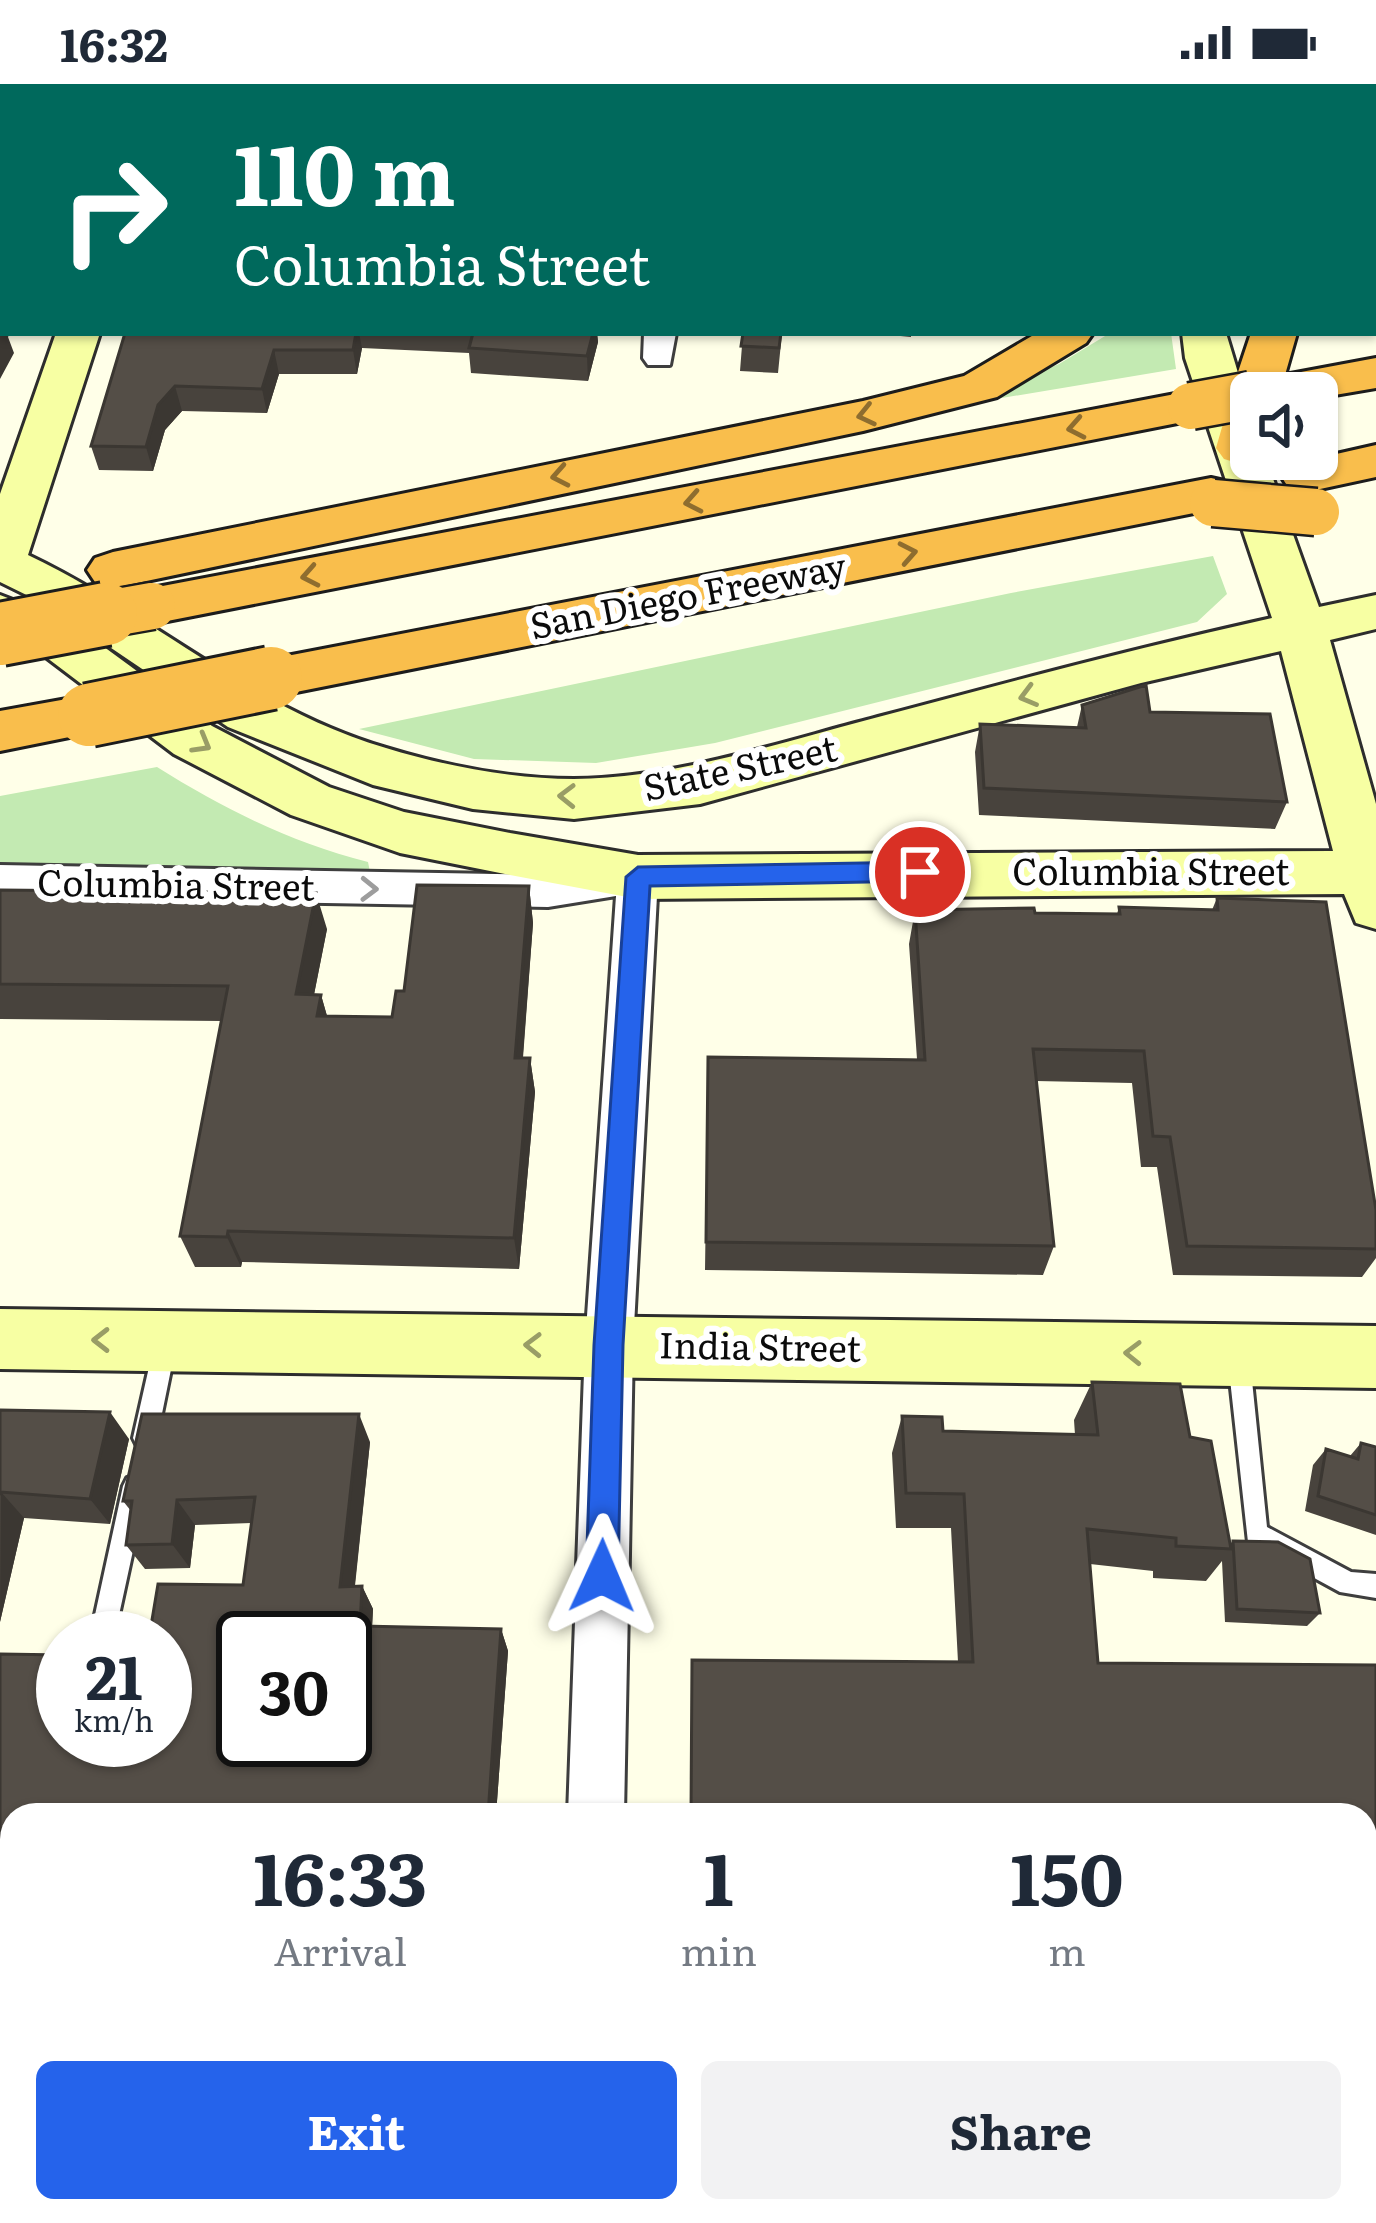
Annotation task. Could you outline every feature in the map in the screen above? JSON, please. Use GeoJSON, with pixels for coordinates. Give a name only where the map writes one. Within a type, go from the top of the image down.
{"type":"FeatureCollection","features":[{"type":"Feature","properties":{"kind":"highway"},"geometry":{"type":"LineString","coordinates":[[0,615],[69,582],[113,570],[980,387],[1063,336]]}},
{"type":"Feature","properties":{"kind":"highway"},"geometry":{"type":"LineString","coordinates":[[1263,372],[1273,336]]}},
{"type":"Feature","properties":{"kind":"highway"},"geometry":{"type":"LineString","coordinates":[[1338,380],[1376,373]]}},
{"type":"Feature","properties":{"kind":"highway"},"geometry":{"type":"LineString","coordinates":[[0,634],[1230,399]]}},
{"type":"Feature","properties":{"kind":"highway"},"geometry":{"type":"LineString","coordinates":[[1311,494],[1376,461]]}},
{"type":"Feature","properties":{"kind":"highway"},"geometry":{"type":"LineString","coordinates":[[1311,494],[1376,508]]}},
{"type":"Feature","properties":{"kind":"highway","name":"San Diego Freeway"},"geometry":{"type":"LineString","coordinates":[[0,730],[1202,499],[1311,494]]}},
{"type":"Feature","properties":{"kind":"main road"},"geometry":{"type":"LineString","coordinates":[[1,563],[49,432],[77,336]]}},
{"type":"Feature","properties":{"kind":"main road"},"geometry":{"type":"LineString","coordinates":[[1204,336],[1208,358],[1230,399]]}},
{"type":"Feature","properties":{"kind":"main road"},"geometry":{"type":"LineString","coordinates":[[0,481],[49,432]]}},
{"type":"Feature","properties":{"kind":"main road"},"geometry":{"type":"LineString","coordinates":[[1260,480],[1373,884]]}},
{"type":"Feature","properties":{"kind":"main road","name":"State Street"},"geometry":{"type":"LineString","coordinates":[[1,563],[68,594],[247,714],[373,765],[473,789],[574,799],[700,784],[1142,665],[1376,612]]}},
{"type":"Feature","properties":{"kind":"main road","name":"Columbia Street"},"geometry":{"type":"LineString","coordinates":[[0,615],[52,635],[193,740],[310,801],[400,832],[638,877],[1373,884]]}},
{"type":"Feature","properties":{"kind":"main road","name":"India Street"},"geometry":{"type":"LineString","coordinates":[[0,1339],[1376,1357]]}},
{"type":"Feature","properties":{"kind":"street","name":"Columbia Street"},"geometry":{"type":"LineString","coordinates":[[0,881],[548,891],[638,877]]}},
{"type":"Feature","properties":{"kind":"street"},"geometry":{"type":"LineString","coordinates":[[596,1803],[609,1345],[638,877]]}},
{"type":"Feature","properties":{"kind":"lane"},"geometry":{"type":"LineString","coordinates":[[108,1611],[166,1341]]}},
{"type":"Feature","properties":{"kind":"lane"},"geometry":{"type":"LineString","coordinates":[[1238,1354],[1256,1534],[1349,1584],[1376,1586]]}},
{"type":"Feature","properties":{"kind":"green space"},"geometry":{"type":"Polygon","coordinates":[[[1105,336],[1171,336],[1176,369],[960,405],[1059,364],[1105,336]]]}},
{"type":"Feature","properties":{"kind":"green space"},"geometry":{"type":"Polygon","coordinates":[[[1213,556],[1227,594],[1197,622],[715,743],[596,763],[474,759],[359,729],[1011,593],[1213,556]]]}},
{"type":"Feature","properties":{"kind":"green space"},"geometry":{"type":"Polygon","coordinates":[[[157,767],[259,823],[368,862],[370,872],[0,869],[0,796],[157,767]]]}},
{"type":"Feature","properties":{"kind":"building"},"geometry":{"type":"Polygon","coordinates":[[[124,336],[355,336],[353,350],[274,350],[262,389],[175,386],[158,405],[146,447],[91,446],[124,336]]]}},
{"type":"Feature","properties":{"kind":"building"},"geometry":{"type":"Polygon","coordinates":[[[472,336],[592,336],[587,356],[469,348],[472,336]]]}},
{"type":"Feature","properties":{"kind":"building"},"geometry":{"type":"Polygon","coordinates":[[[743,336],[781,336],[779,348],[741,346],[743,336]]]}},
{"type":"Feature","properties":{"kind":"building"},"geometry":{"type":"Polygon","coordinates":[[[1146,685],[1150,712],[1270,714],[1287,802],[984,788],[980,724],[1086,728],[1082,705],[1146,685]]]}},
{"type":"Feature","properties":{"kind":"building"},"geometry":{"type":"Polygon","coordinates":[[[417,885],[529,886],[515,1058],[530,1058],[514,1238],[228,1231],[227,1237],[180,1236],[228,986],[0,984],[0,890],[316,893],[296,994],[321,995],[317,1016],[392,1017],[396,991],[404,991],[417,885]]]}},
{"type":"Feature","properties":{"kind":"building"},"geometry":{"type":"Polygon","coordinates":[[[1217,898],[1326,902],[1376,1210],[1376,1249],[1187,1246],[1170,1137],[1153,1136],[1144,1051],[1033,1049],[1054,1246],[706,1242],[708,1057],[925,1060],[915,910],[1034,908],[1035,913],[1120,914],[1119,907],[1218,910],[1217,898]]]}},
{"type":"Feature","properties":{"kind":"building"},"geometry":{"type":"Polygon","coordinates":[[[1092,1382],[1180,1384],[1190,1437],[1211,1441],[1231,1549],[1176,1546],[1176,1538],[1087,1529],[1098,1663],[1376,1665],[1376,1803],[691,1803],[692,1660],[973,1662],[964,1494],[906,1493],[902,1416],[942,1417],[943,1431],[1098,1435],[1092,1382]]]}},
{"type":"Feature","properties":{"kind":"building"},"geometry":{"type":"Polygon","coordinates":[[[0,1410],[110,1412],[90,1499],[0,1495],[0,1410]]]}},
{"type":"Feature","properties":{"kind":"building"},"geometry":{"type":"Polygon","coordinates":[[[142,1414],[359,1414],[340,1587],[362,1586],[361,1611],[216,1611],[216,1767],[372,1767],[372,1626],[501,1629],[489,1803],[0,1803],[0,1654],[36,1655],[36,1767],[192,1767],[192,1611],[154,1611],[158,1584],[243,1585],[255,1497],[177,1500],[172,1544],[126,1545],[132,1501],[123,1501],[142,1414]]]}},
{"type":"Feature","properties":{"kind":"building"},"geometry":{"type":"Polygon","coordinates":[[[1361,1443],[1376,1447],[1376,1515],[1318,1496],[1326,1449],[1358,1459],[1361,1443]]]}},
{"type":"Feature","properties":{"kind":"building"},"geometry":{"type":"Polygon","coordinates":[[[1233,1541],[1278,1542],[1310,1559],[1320,1613],[1237,1609],[1233,1541]]]}},
{"type":"Feature","properties":{"kind":"route"},"geometry":{"type":"LineString","coordinates":[[602,1576],[609,1345],[638,877],[920,872]]}}]}
